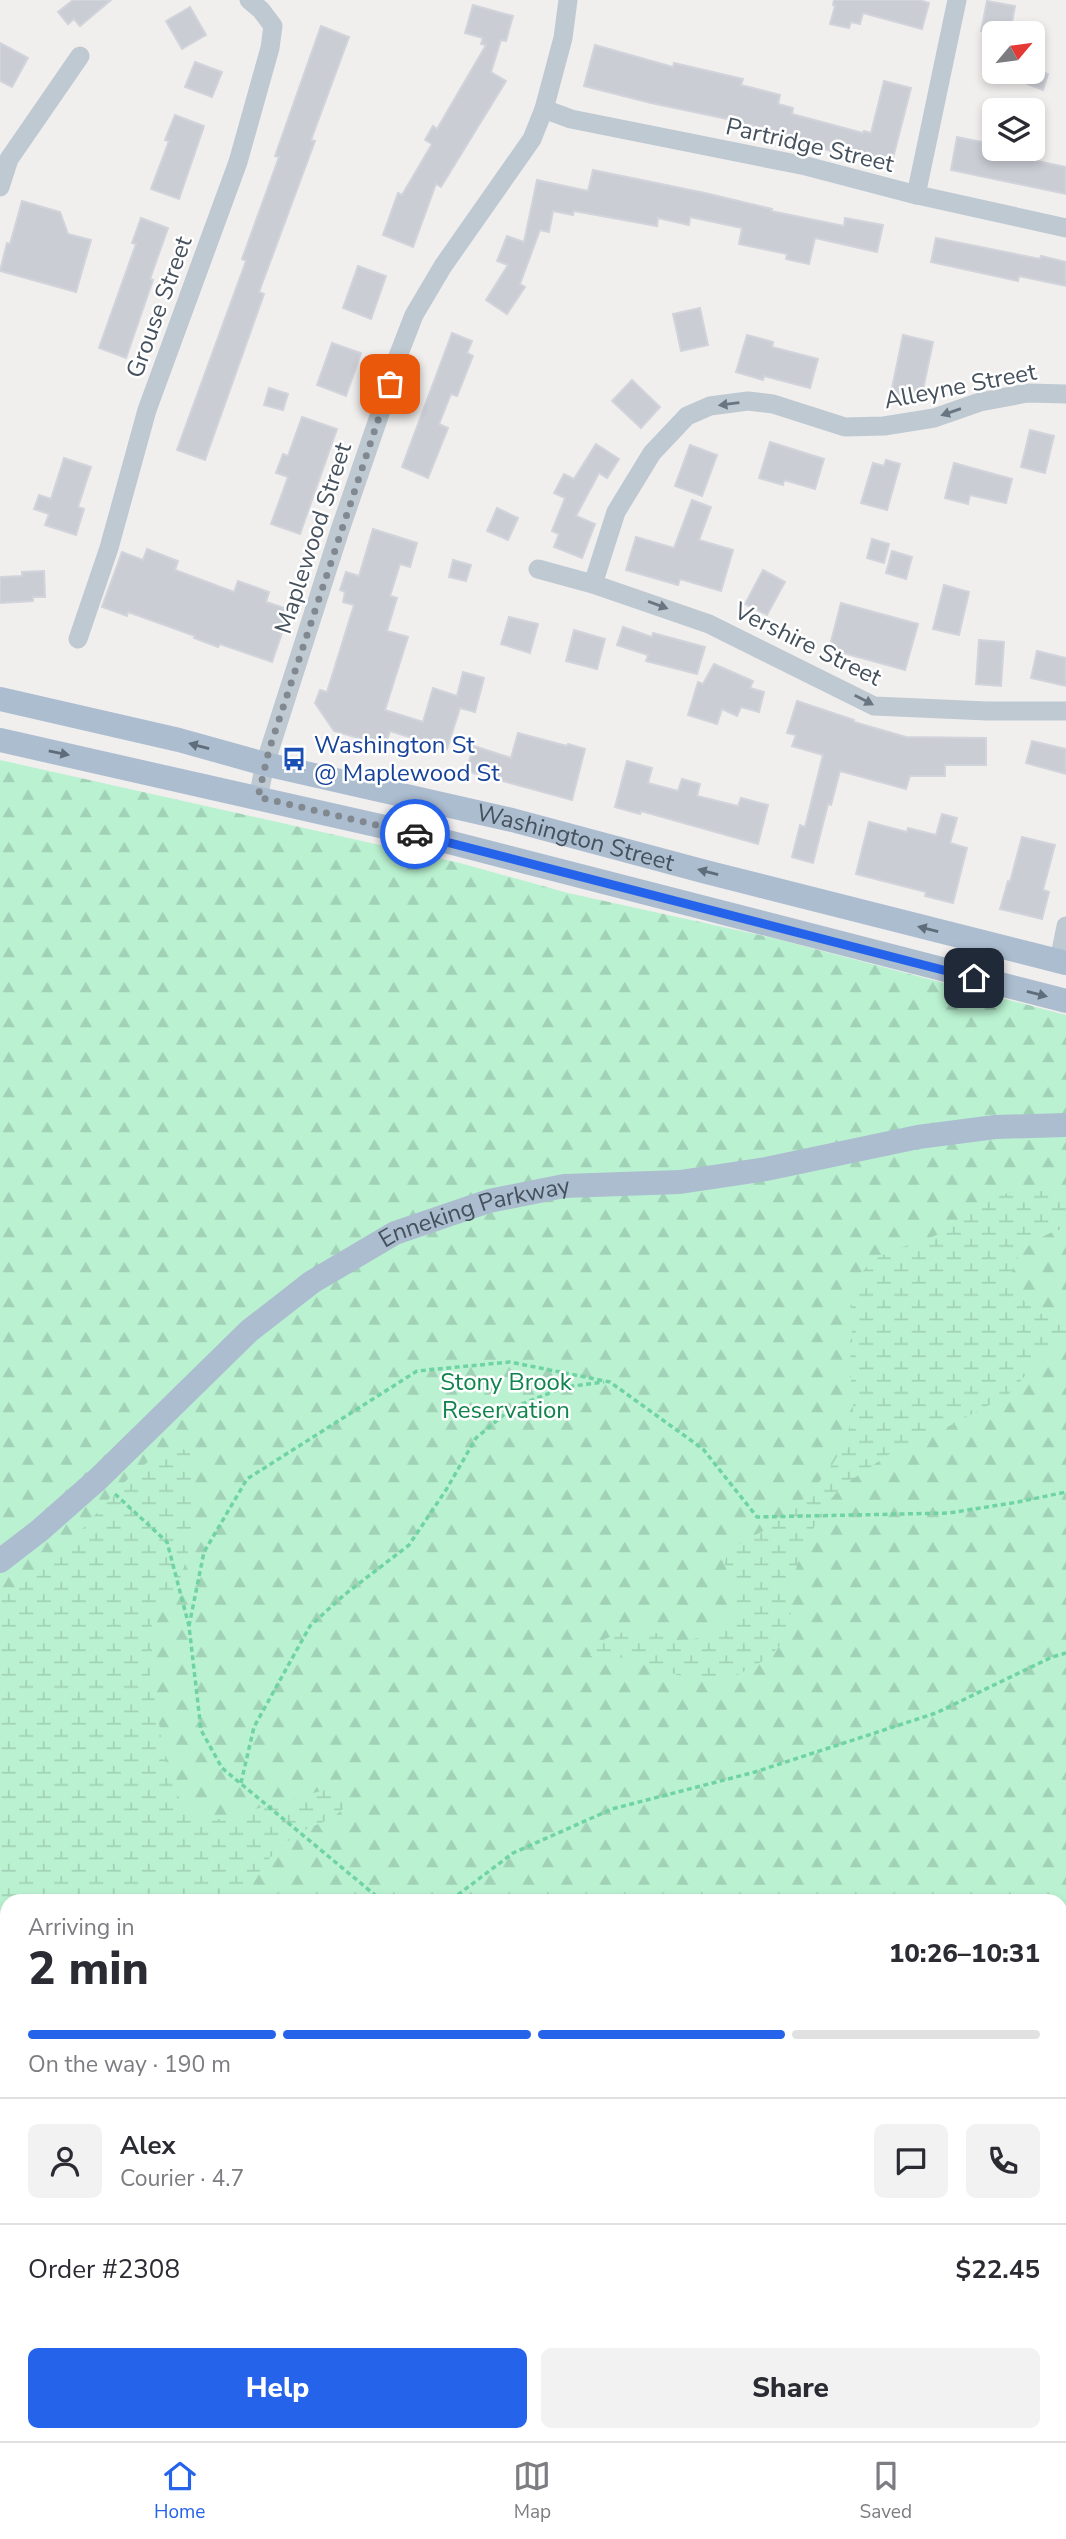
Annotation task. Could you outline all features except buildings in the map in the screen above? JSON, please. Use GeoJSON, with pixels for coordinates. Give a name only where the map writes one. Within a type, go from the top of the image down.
{"type":"FeatureCollection","features":[{"type":"Feature","properties":{"kind":"main road","name":"Washington Street"},"geometry":{"type":"LineString","coordinates":[[0,699],[179,740],[265,764],[512,820],[1062,962]]}},
{"type":"Feature","properties":{"kind":"main road","name":"Washington Street"},"geometry":{"type":"LineString","coordinates":[[0,740],[429,837],[1066,1001]]}},
{"type":"Feature","properties":{"kind":"main road","name":"Enneking Parkway"},"geometry":{"type":"LineString","coordinates":[[0,1561],[98,1479],[249,1331],[312,1282],[395,1233],[489,1200],[564,1186],[680,1182],[766,1169],[918,1137],[995,1127],[1066,1125]]}},
{"type":"Feature","properties":{"kind":"street","name":"Grouse Street"},"geometry":{"type":"LineString","coordinates":[[78,639],[109,548],[147,410],[238,162],[270,48],[273,26],[249,0]]}},
{"type":"Feature","properties":{"kind":"street","name":"Maplewood Street"},"geometry":{"type":"LineString","coordinates":[[258,797],[265,764],[340,530],[414,315],[443,266],[531,139],[544,109],[563,38],[568,0]]}},
{"type":"Feature","properties":{"kind":"street"},"geometry":{"type":"LineString","coordinates":[[916,195],[957,0]]}},
{"type":"Feature","properties":{"kind":"street"},"geometry":{"type":"LineString","coordinates":[[0,187],[9,159],[80,56]]}},
{"type":"Feature","properties":{"kind":"street","name":"Partridge Street"},"geometry":{"type":"LineString","coordinates":[[544,109],[571,119],[806,166],[916,195],[1066,228]]}},
{"type":"Feature","properties":{"kind":"street","name":"Alleyne Street"},"geometry":{"type":"LineString","coordinates":[[593,584],[616,512],[652,453],[687,416],[710,406],[748,401],[773,404],[845,427],[884,426],[934,418],[981,402],[1027,393],[1066,394]]}},
{"type":"Feature","properties":{"kind":"street","name":"Vershire Street"},"geometry":{"type":"LineString","coordinates":[[538,569],[593,584],[709,624],[874,706],[1066,711]]}},
{"type":"Feature","properties":{"kind":"street"},"geometry":{"type":"LineString","coordinates":[[1062,962],[1066,926]]}},
{"type":"Feature","properties":{"kind":"path"},"geometry":{"type":"LineString","coordinates":[[189,1626],[204,1552],[247,1479],[417,1371],[510,1362],[610,1382],[703,1449],[757,1517],[949,1513],[1066,1492]]}},
{"type":"Feature","properties":{"kind":"path"},"geometry":{"type":"LineString","coordinates":[[241,1783],[254,1727],[310,1626],[344,1595],[409,1545],[446,1490],[476,1438],[512,1408],[565,1387],[610,1382]]}},
{"type":"Feature","properties":{"kind":"path"},"geometry":{"type":"LineString","coordinates":[[98,1479],[167,1542],[189,1626],[201,1730],[222,1768],[374,1894]]}},
{"type":"Feature","properties":{"kind":"path"},"geometry":{"type":"LineString","coordinates":[[459,1894],[513,1853],[612,1809],[755,1772],[936,1713],[1052,1657],[1066,1653]]}},
{"type":"Feature","properties":{"kind":"green space","name":"Stony Brook Reservation"},"geometry":{"type":"Polygon","coordinates":[[[0,760],[460,863],[568,893],[773,938],[1066,1015],[1066,1894],[0,1894],[0,760]]]}},
{"type":"Feature","properties":{"kind":"green space"},"geometry":{"type":"Polygon","coordinates":[[[1026,1190],[1066,1193],[1066,1228],[1037,1240],[1028,1247],[1020,1254],[1012,1273],[1013,1284],[1021,1298],[1044,1316],[1066,1314],[1066,1338],[1033,1367],[1008,1395],[891,1453],[841,1487],[822,1510],[799,1560],[788,1593],[791,1616],[783,1642],[768,1658],[732,1678],[682,1676],[652,1668],[631,1658],[590,1656],[595,1645],[623,1632],[641,1629],[672,1639],[690,1640],[709,1634],[732,1617],[738,1610],[733,1584],[725,1564],[729,1552],[778,1521],[806,1496],[830,1467],[847,1434],[853,1410],[850,1364],[852,1299],[860,1275],[877,1258],[943,1232],[981,1203],[1003,1194],[1026,1190]]]}},
{"type":"Feature","properties":{"kind":"green space"},"geometry":{"type":"Polygon","coordinates":[[[177,1447],[190,1452],[192,1500],[191,1532],[185,1563],[178,1583],[151,1618],[153,1637],[150,1674],[173,1787],[186,1809],[200,1818],[212,1821],[335,1787],[346,1795],[348,1802],[331,1818],[298,1834],[280,1847],[266,1862],[248,1894],[0,1894],[0,1599],[58,1554],[134,1473],[161,1454],[177,1447]]]}},
{"type":"Feature","properties":{"kind":"way so far"},"geometry":{"type":"LineString","coordinates":[[390,384],[269,750],[258,797],[415,834]]}},
{"type":"Feature","properties":{"kind":"place","name":"Washington St @ Maplewood St"},"geometry":{"type":"Point","coordinates":[294,759]}},
{"type":"Feature","properties":{"kind":"route"},"geometry":{"type":"LineString","coordinates":[[415,834],[974,978]]}}]}
